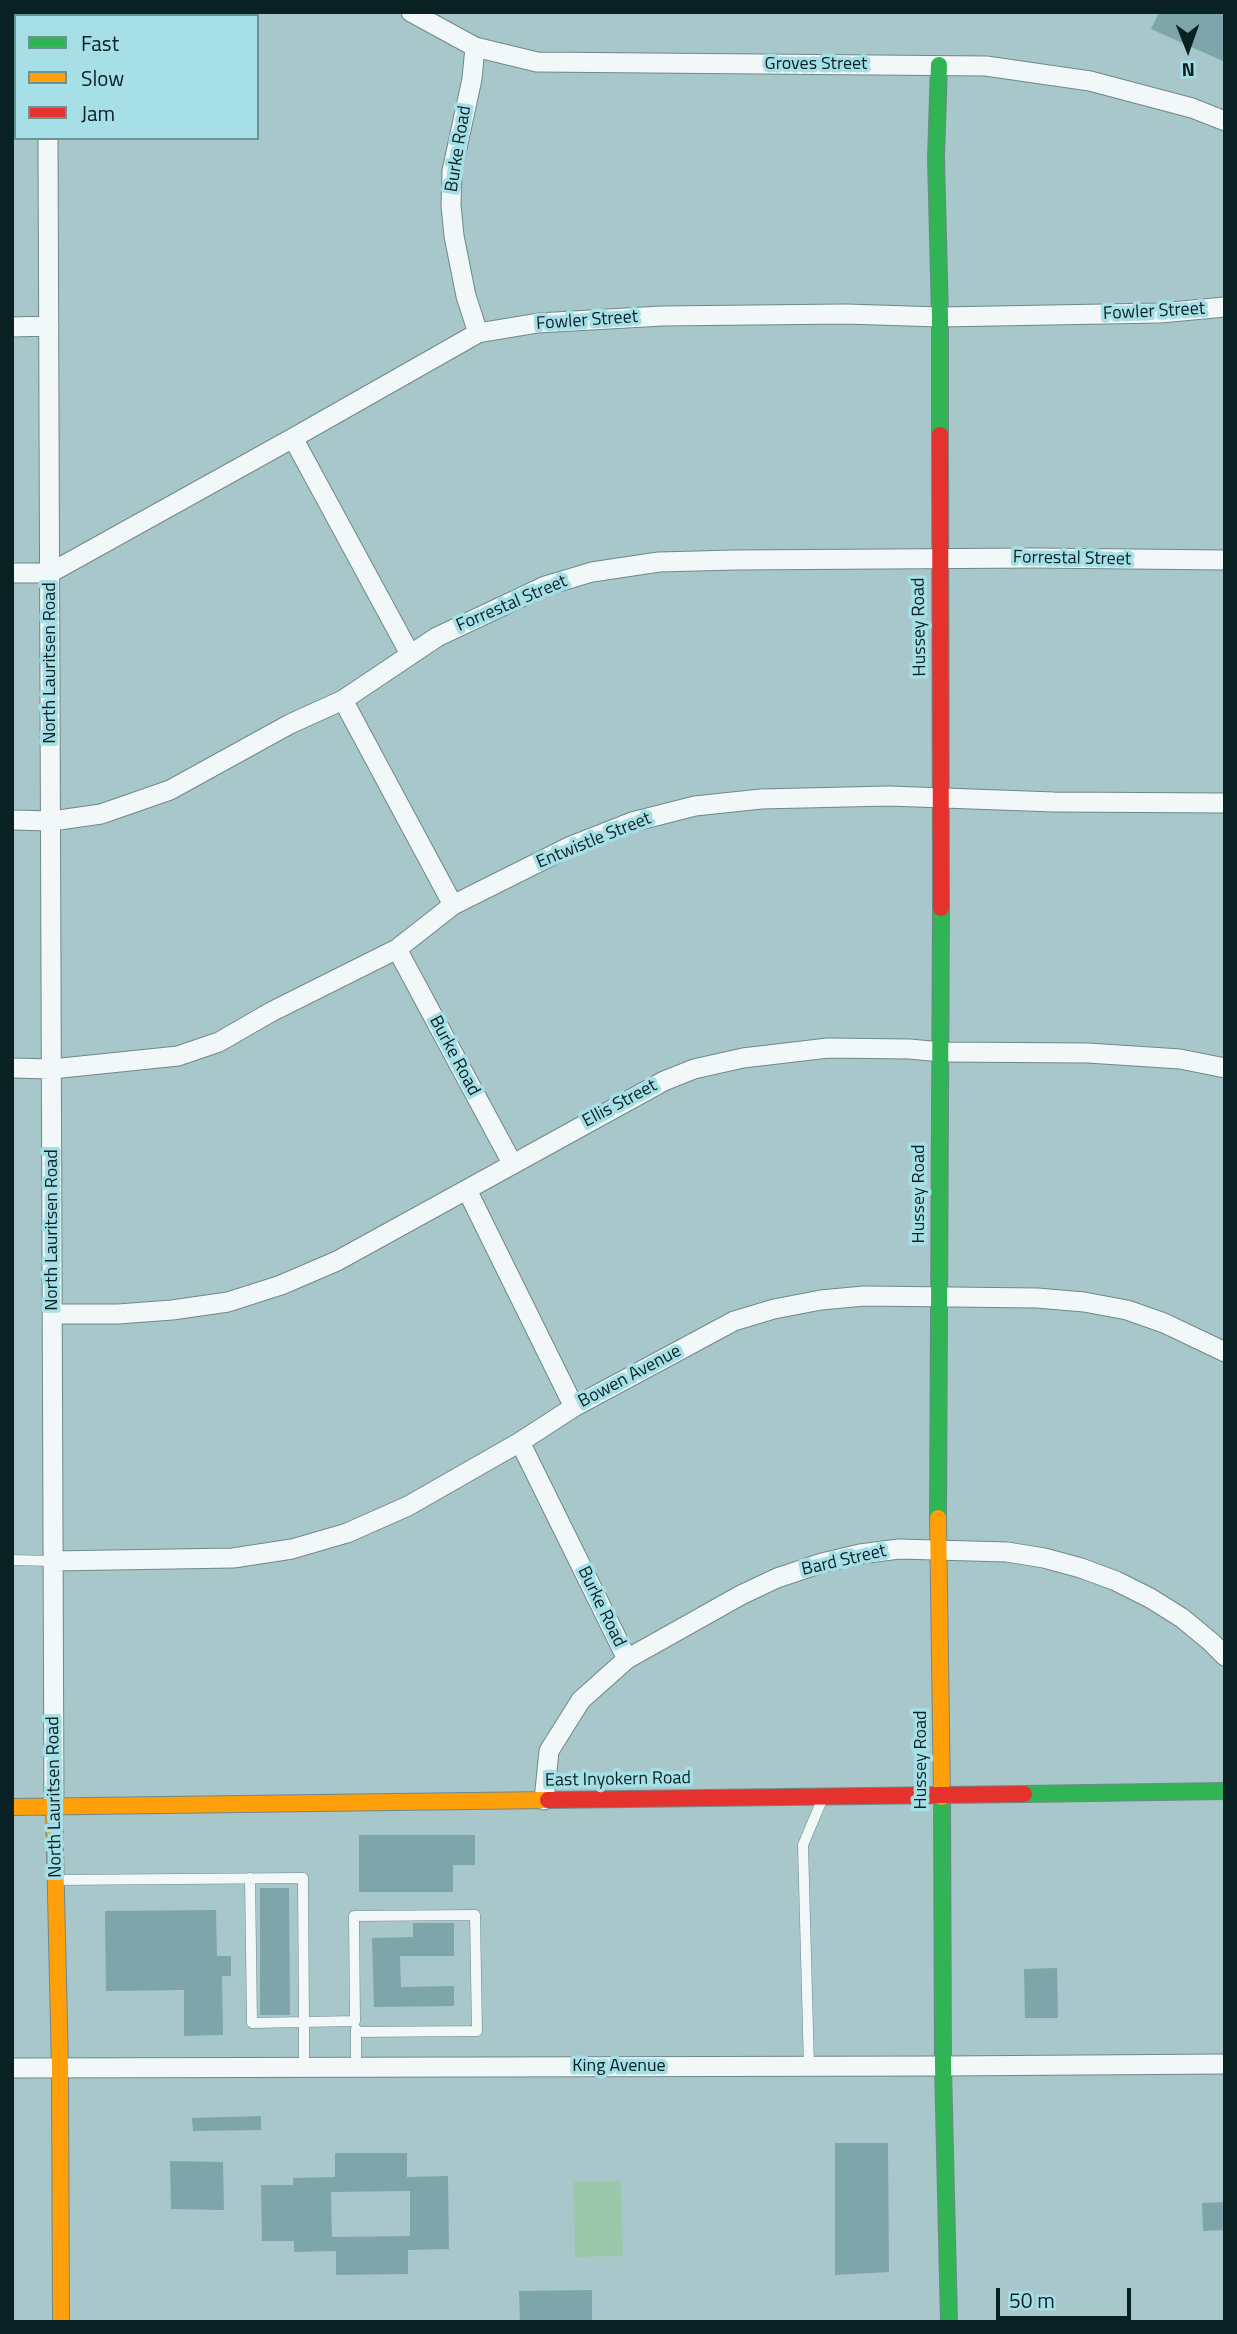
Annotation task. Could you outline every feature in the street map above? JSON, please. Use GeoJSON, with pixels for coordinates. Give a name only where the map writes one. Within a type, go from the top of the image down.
{"type":"FeatureCollection","features":[{"type":"Feature","properties":{"kind":"street","name":"Groves Street"},"geometry":{"type":"LineString","coordinates":[[411,12],[475,47],[537,62],[986,66],[1090,81],[1192,108],[1225,121]]}},
{"type":"Feature","properties":{"kind":"street","name":"Burke Road"},"geometry":{"type":"LineString","coordinates":[[475,47],[472,79],[452,172],[451,205],[466,296],[478,332]]}},
{"type":"Feature","properties":{"kind":"street","name":"Hussey Road"},"geometry":{"type":"LineString","coordinates":[[939,65],[936,158],[940,317],[942,1052],[939,1112],[938,1550],[943,1795],[943,2066],[949,2322]]}},
{"type":"Feature","properties":{"kind":"street","name":"North Lauritsen Road"},"geometry":{"type":"LineString","coordinates":[[48,140],[54,1807],[60,2068],[61,2322]]}},
{"type":"Feature","properties":{"kind":"street","name":"Fowler Street"},"geometry":{"type":"LineString","coordinates":[[12,573],[50,573],[478,332],[538,323],[662,316],[846,314],[940,317],[1160,313],[1225,307]]}},
{"type":"Feature","properties":{"kind":"street"},"geometry":{"type":"LineString","coordinates":[[12,327],[49,326]]}},
{"type":"Feature","properties":{"kind":"street"},"geometry":{"type":"LineString","coordinates":[[293,438],[410,654]]}},
{"type":"Feature","properties":{"kind":"street","name":"Forrestal Street"},"geometry":{"type":"LineString","coordinates":[[12,820],[52,821],[101,814],[170,790],[290,724],[343,700],[436,637],[545,586],[592,572],[659,562],[1225,560]]}},
{"type":"Feature","properties":{"kind":"street"},"geometry":{"type":"LineString","coordinates":[[343,700],[453,905]]}},
{"type":"Feature","properties":{"kind":"street","name":"Entwistle Street"},"geometry":{"type":"LineString","coordinates":[[12,1068],[52,1069],[178,1056],[219,1042],[271,1012],[397,949],[453,905],[571,846],[632,822],[695,806],[761,799],[941,797],[1054,802],[1225,803]]}},
{"type":"Feature","properties":{"kind":"street","name":"Burke Road"},"geometry":{"type":"LineString","coordinates":[[397,949],[512,1163]]}},
{"type":"Feature","properties":{"kind":"street","name":"Ellis Street"},"geometry":{"type":"LineString","coordinates":[[54,1314],[132,1313],[228,1302],[281,1285],[337,1261],[664,1081],[694,1069],[743,1058],[828,1048],[1088,1053],[1180,1059],[1225,1068]]}},
{"type":"Feature","properties":{"kind":"street"},"geometry":{"type":"LineString","coordinates":[[467,1190],[574,1407]]}},
{"type":"Feature","properties":{"kind":"street","name":"Bowen Avenue"},"geometry":{"type":"LineString","coordinates":[[53,1561],[233,1558],[292,1549],[347,1533],[408,1506],[574,1407],[734,1321],[774,1309],[821,1300],[864,1296],[1037,1298],[1105,1306],[1127,1310],[1164,1324],[1225,1352]]}},
{"type":"Feature","properties":{"kind":"street","name":"Burke Road"},"geometry":{"type":"LineString","coordinates":[[520,1441],[627,1659]]}},
{"type":"Feature","properties":{"kind":"street","name":"Bard Street"},"geometry":{"type":"LineString","coordinates":[[544,1800],[549,1751],[581,1700],[627,1659],[741,1595],[777,1578],[860,1554],[899,1549],[1007,1552],[1081,1568],[1150,1598],[1182,1618],[1225,1656]]}},
{"type":"Feature","properties":{"kind":"street","name":"East Inyokern Road"},"geometry":{"type":"LineString","coordinates":[[12,1807],[1225,1791]]}},
{"type":"Feature","properties":{"kind":"street","name":"King Avenue"},"geometry":{"type":"LineString","coordinates":[[12,2068],[1225,2064]]}},
{"type":"Feature","properties":{"kind":"lane"},"geometry":{"type":"LineString","coordinates":[[12,1560],[53,1561]]}},
{"type":"Feature","properties":{"kind":"lane"},"geometry":{"type":"LineString","coordinates":[[809,2067],[803,1844],[823,1796]]}},
{"type":"Feature","properties":{"kind":"lane"},"geometry":{"type":"LineString","coordinates":[[250,1878],[252,2023],[304,2022],[356,2027],[477,2031],[475,1915],[354,1916],[356,2027],[356,2068]]}},
{"type":"Feature","properties":{"kind":"lane"},"geometry":{"type":"LineString","coordinates":[[56,1880],[303,1878],[304,2068]]}},
{"type":"Feature","properties":{"kind":"green space"},"geometry":{"type":"Polygon","coordinates":[[[574,2181],[621,2181],[623,2256],[575,2257],[574,2181]]]}},
{"type":"Feature","properties":{"kind":"building"},"geometry":{"type":"Polygon","coordinates":[[[1159,12],[1225,12],[1225,62],[1151,29],[1159,12]]]}},
{"type":"Feature","properties":{"kind":"building"},"geometry":{"type":"Polygon","coordinates":[[[359,1835],[475,1835],[475,1865],[453,1865],[453,1892],[359,1892],[359,1835]]]}},
{"type":"Feature","properties":{"kind":"building"},"geometry":{"type":"Polygon","coordinates":[[[260,1888],[289,1888],[290,2015],[260,2015],[260,1888]]]}},
{"type":"Feature","properties":{"kind":"building"},"geometry":{"type":"Polygon","coordinates":[[[216,1910],[217,1956],[231,1956],[231,1976],[222,1976],[223,2035],[184,2036],[184,1990],[106,1991],[105,1911],[216,1910]]]}},
{"type":"Feature","properties":{"kind":"building"},"geometry":{"type":"Polygon","coordinates":[[[413,1923],[454,1923],[454,1956],[400,1956],[401,1987],[454,1986],[454,2006],[374,2007],[372,1938],[413,1937],[413,1923]]]}},
{"type":"Feature","properties":{"kind":"building"},"geometry":{"type":"Polygon","coordinates":[[[1057,1968],[1058,2018],[1025,2018],[1024,1969],[1057,1968]]]}},
{"type":"Feature","properties":{"kind":"building"},"geometry":{"type":"Polygon","coordinates":[[[261,2116],[261,2130],[193,2131],[192,2118],[261,2116]]]}},
{"type":"Feature","properties":{"kind":"building"},"geometry":{"type":"Polygon","coordinates":[[[835,2143],[888,2143],[889,2272],[835,2275],[835,2143]]]}},
{"type":"Feature","properties":{"kind":"building"},"geometry":{"type":"Polygon","coordinates":[[[335,2153],[407,2153],[407,2177],[448,2176],[449,2249],[408,2250],[408,2274],[336,2275],[336,2251],[294,2252],[294,2241],[262,2241],[261,2185],[293,2185],[293,2178],[335,2177],[335,2153]],[[410,2191],[331,2192],[332,2237],[410,2236],[410,2191]]]}},
{"type":"Feature","properties":{"kind":"building"},"geometry":{"type":"Polygon","coordinates":[[[170,2161],[223,2162],[224,2210],[171,2209],[170,2161]]]}},
{"type":"Feature","properties":{"kind":"building"},"geometry":{"type":"Polygon","coordinates":[[[1225,2202],[1225,2230],[1203,2231],[1202,2203],[1225,2202]]]}},
{"type":"Feature","properties":{"kind":"building"},"geometry":{"type":"Polygon","coordinates":[[[592,2290],[592,2322],[520,2322],[519,2291],[592,2290]]]}},
{"type":"Feature","properties":{"kind":"traffic: fast"},"geometry":{"type":"LineString","coordinates":[[939,65],[936,158],[940,435]]}},
{"type":"Feature","properties":{"kind":"traffic: fast"},"geometry":{"type":"LineString","coordinates":[[938,1518],[941,908]]}},
{"type":"Feature","properties":{"kind":"traffic: fast"},"geometry":{"type":"LineString","coordinates":[[1024,1794],[1225,1791]]}},
{"type":"Feature","properties":{"kind":"traffic: fast"},"geometry":{"type":"LineString","coordinates":[[942,1797],[943,2066],[949,2322]]}},
{"type":"Feature","properties":{"kind":"traffic: slow"},"geometry":{"type":"LineString","coordinates":[[938,1518],[942,1797]]}},
{"type":"Feature","properties":{"kind":"traffic: slow"},"geometry":{"type":"LineString","coordinates":[[12,1807],[548,1800]]}},
{"type":"Feature","properties":{"kind":"traffic: slow"},"geometry":{"type":"LineString","coordinates":[[54,1807],[60,2068],[61,2322]]}},
{"type":"Feature","properties":{"kind":"traffic: jam"},"geometry":{"type":"LineString","coordinates":[[940,435],[941,908]]}},
{"type":"Feature","properties":{"kind":"traffic: jam"},"geometry":{"type":"LineString","coordinates":[[548,1800],[1024,1794]]}}]}
